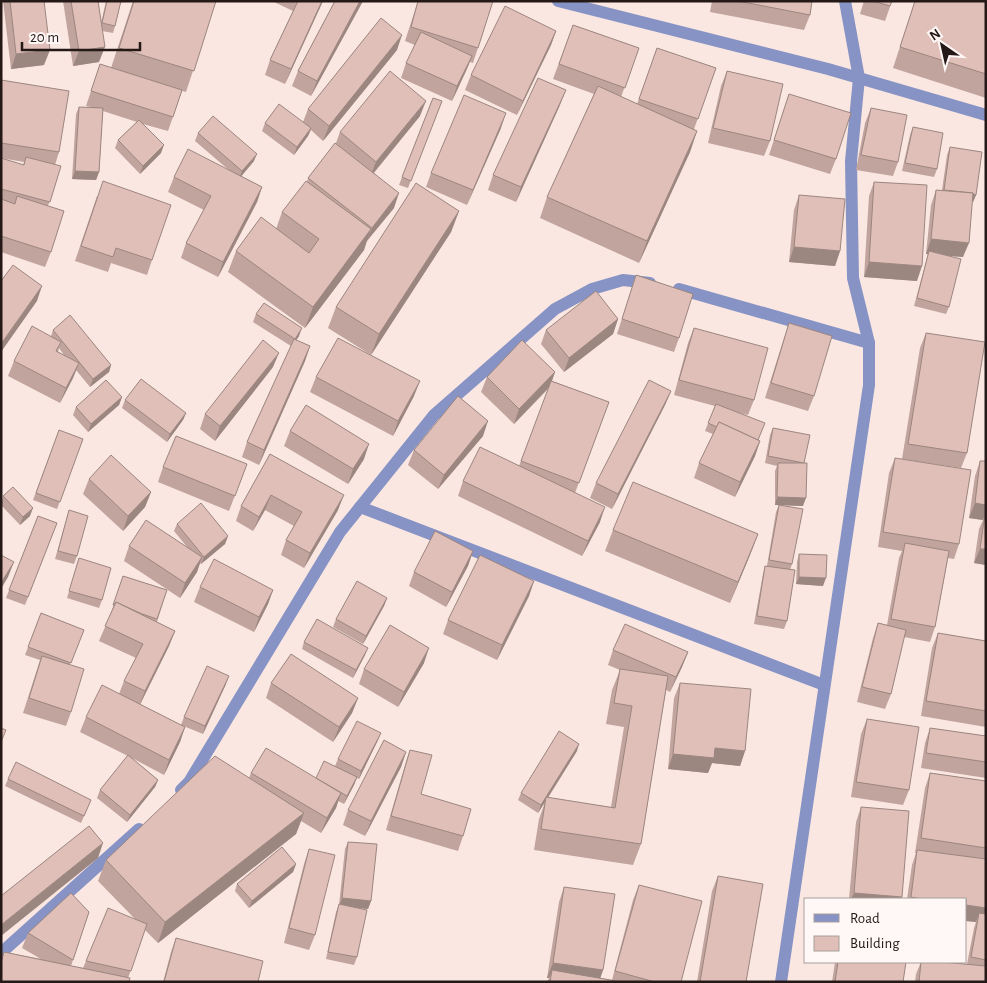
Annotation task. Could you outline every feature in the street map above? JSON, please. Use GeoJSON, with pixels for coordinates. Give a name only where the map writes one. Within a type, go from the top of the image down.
{"type":"FeatureCollection","features":[{"type":"Feature","properties":{"kind":"street"},"geometry":{"type":"LineString","coordinates":[[558,1],[858,78],[986,115]]}},
{"type":"Feature","properties":{"kind":"street"},"geometry":{"type":"LineString","coordinates":[[781,982],[869,385],[868,343],[853,278],[851,160],[858,78],[844,1]]}},
{"type":"Feature","properties":{"kind":"street"},"geometry":{"type":"LineString","coordinates":[[169,801],[190,782],[330,549],[360,506],[434,415],[555,309],[592,289],[623,280],[664,285],[868,343]]}},
{"type":"Feature","properties":{"kind":"street"},"geometry":{"type":"LineString","coordinates":[[360,506],[824,685]]}},
{"type":"Feature","properties":{"kind":"street"},"geometry":{"type":"LineString","coordinates":[[1,952],[148,820]]}},
{"type":"Feature","properties":{"kind":"building"},"geometry":{"type":"Polygon","coordinates":[[[10,1],[44,1],[50,50],[16,54],[10,1]]]}},
{"type":"Feature","properties":{"kind":"building"},"geometry":{"type":"Polygon","coordinates":[[[71,1],[98,1],[105,47],[79,51],[71,1]]]}},
{"type":"Feature","properties":{"kind":"building"},"geometry":{"type":"Polygon","coordinates":[[[107,1],[121,1],[115,26],[102,23],[107,1]]]}},
{"type":"Feature","properties":{"kind":"building"},"geometry":{"type":"Polygon","coordinates":[[[134,1],[216,1],[194,71],[119,48],[134,1]]]}},
{"type":"Feature","properties":{"kind":"building"},"geometry":{"type":"Polygon","coordinates":[[[298,1],[322,1],[291,69],[270,60],[298,1]]]}},
{"type":"Feature","properties":{"kind":"building"},"geometry":{"type":"Polygon","coordinates":[[[335,1],[360,1],[317,81],[298,71],[335,1]]]}},
{"type":"Feature","properties":{"kind":"building"},"geometry":{"type":"Polygon","coordinates":[[[418,1],[493,1],[478,48],[411,27],[418,1]]]}},
{"type":"Feature","properties":{"kind":"building"},"geometry":{"type":"Polygon","coordinates":[[[738,1],[812,1],[810,15],[738,1]]]}},
{"type":"Feature","properties":{"kind":"building"},"geometry":{"type":"Polygon","coordinates":[[[873,1],[892,1],[890,6],[873,1]]]}},
{"type":"Feature","properties":{"kind":"building"},"geometry":{"type":"Polygon","coordinates":[[[915,1],[986,1],[986,74],[900,47],[915,1]]]}},
{"type":"Feature","properties":{"kind":"building"},"geometry":{"type":"Polygon","coordinates":[[[505,6],[556,31],[523,101],[471,75],[505,6]]]}},
{"type":"Feature","properties":{"kind":"building"},"geometry":{"type":"Polygon","coordinates":[[[381,18],[402,35],[329,126],[308,109],[381,18]]]}},
{"type":"Feature","properties":{"kind":"building"},"geometry":{"type":"Polygon","coordinates":[[[573,25],[639,48],[625,88],[559,64],[573,25]]]}},
{"type":"Feature","properties":{"kind":"building"},"geometry":{"type":"Polygon","coordinates":[[[421,32],[472,56],[457,86],[406,63],[421,32]]]}},
{"type":"Feature","properties":{"kind":"building"},"geometry":{"type":"Polygon","coordinates":[[[657,48],[716,68],[698,119],[639,99],[657,48]]]}},
{"type":"Feature","properties":{"kind":"building"},"geometry":{"type":"Polygon","coordinates":[[[100,64],[182,90],[173,117],[91,91],[100,64]]]}},
{"type":"Feature","properties":{"kind":"building"},"geometry":{"type":"Polygon","coordinates":[[[390,71],[426,101],[376,162],[340,132],[390,71]]]}},
{"type":"Feature","properties":{"kind":"building"},"geometry":{"type":"Polygon","coordinates":[[[727,71],[783,84],[770,141],[713,128],[727,71]]]}},
{"type":"Feature","properties":{"kind":"building"},"geometry":{"type":"Polygon","coordinates":[[[538,78],[566,90],[521,187],[493,175],[538,78]]]}},
{"type":"Feature","properties":{"kind":"building"},"geometry":{"type":"Polygon","coordinates":[[[1,80],[69,91],[59,152],[1,143],[1,80]]]}},
{"type":"Feature","properties":{"kind":"building"},"geometry":{"type":"Polygon","coordinates":[[[598,86],[697,131],[647,241],[547,197],[598,86]]]}},
{"type":"Feature","properties":{"kind":"building"},"geometry":{"type":"Polygon","coordinates":[[[789,94],[851,113],[836,159],[774,140],[789,94]]]}},
{"type":"Feature","properties":{"kind":"building"},"geometry":{"type":"Polygon","coordinates":[[[464,95],[506,113],[473,190],[431,173],[464,95]]]}},
{"type":"Feature","properties":{"kind":"building"},"geometry":{"type":"Polygon","coordinates":[[[433,98],[442,101],[411,181],[402,177],[433,98]]]}},
{"type":"Feature","properties":{"kind":"building"},"geometry":{"type":"Polygon","coordinates":[[[279,104],[311,128],[297,147],[265,123],[279,104]]]}},
{"type":"Feature","properties":{"kind":"building"},"geometry":{"type":"Polygon","coordinates":[[[79,107],[103,108],[99,172],[75,171],[79,107]]]}},
{"type":"Feature","properties":{"kind":"building"},"geometry":{"type":"Polygon","coordinates":[[[871,108],[907,115],[898,162],[861,155],[871,108]]]}},
{"type":"Feature","properties":{"kind":"building"},"geometry":{"type":"Polygon","coordinates":[[[213,116],[257,154],[242,171],[198,133],[213,116]]]}},
{"type":"Feature","properties":{"kind":"building"},"geometry":{"type":"Polygon","coordinates":[[[139,120],[164,145],[143,166],[118,140],[139,120]]]}},
{"type":"Feature","properties":{"kind":"building"},"geometry":{"type":"Polygon","coordinates":[[[913,127],[943,133],[937,169],[905,163],[913,127]]]}},
{"type":"Feature","properties":{"kind":"building"},"geometry":{"type":"Polygon","coordinates":[[[335,143],[399,193],[372,228],[308,178],[335,143]]]}},
{"type":"Feature","properties":{"kind":"building"},"geometry":{"type":"Polygon","coordinates":[[[950,147],[982,152],[976,195],[973,193],[944,190],[950,147]]]}},
{"type":"Feature","properties":{"kind":"building"},"geometry":{"type":"Polygon","coordinates":[[[188,149],[262,187],[223,262],[186,243],[211,196],[174,177],[188,149]]]}},
{"type":"Feature","properties":{"kind":"building"},"geometry":{"type":"Polygon","coordinates":[[[26,157],[61,166],[50,202],[1,189],[1,158],[24,165],[26,157]]]}},
{"type":"Feature","properties":{"kind":"building"},"geometry":{"type":"Polygon","coordinates":[[[103,181],[171,205],[152,260],[116,248],[113,257],[81,246],[103,181]]]}},
{"type":"Feature","properties":{"kind":"building"},"geometry":{"type":"Polygon","coordinates":[[[306,181],[371,229],[313,307],[236,251],[261,217],[309,253],[319,239],[282,212],[306,181]]]}},
{"type":"Feature","properties":{"kind":"building"},"geometry":{"type":"Polygon","coordinates":[[[874,182],[927,185],[922,266],[869,262],[874,182]]]}},
{"type":"Feature","properties":{"kind":"building"},"geometry":{"type":"Polygon","coordinates":[[[416,183],[459,211],[379,334],[336,307],[416,183]]]}},
{"type":"Feature","properties":{"kind":"building"},"geometry":{"type":"Polygon","coordinates":[[[936,190],[973,193],[969,243],[931,239],[936,190]]]}},
{"type":"Feature","properties":{"kind":"building"},"geometry":{"type":"Polygon","coordinates":[[[799,195],[845,199],[840,251],[794,247],[799,195]]]}},
{"type":"Feature","properties":{"kind":"building"},"geometry":{"type":"Polygon","coordinates":[[[17,196],[64,211],[51,252],[1,236],[1,199],[15,204],[17,196]]]}},
{"type":"Feature","properties":{"kind":"building"},"geometry":{"type":"Polygon","coordinates":[[[929,251],[961,259],[949,307],[917,298],[929,251]]]}},
{"type":"Feature","properties":{"kind":"building"},"geometry":{"type":"Polygon","coordinates":[[[13,265],[42,286],[1,344],[1,281],[13,265]]]}},
{"type":"Feature","properties":{"kind":"building"},"geometry":{"type":"Polygon","coordinates":[[[636,275],[693,294],[679,338],[622,319],[636,275]]]}},
{"type":"Feature","properties":{"kind":"building"},"geometry":{"type":"Polygon","coordinates":[[[596,291],[618,319],[569,358],[546,330],[596,291]]]}},
{"type":"Feature","properties":{"kind":"building"},"geometry":{"type":"Polygon","coordinates":[[[264,303],[302,328],[295,339],[256,314],[264,303]]]}},
{"type":"Feature","properties":{"kind":"building"},"geometry":{"type":"Polygon","coordinates":[[[70,315],[111,365],[93,379],[53,330],[70,315]]]}},
{"type":"Feature","properties":{"kind":"building"},"geometry":{"type":"Polygon","coordinates":[[[789,323],[832,336],[814,396],[771,383],[789,323]]]}},
{"type":"Feature","properties":{"kind":"building"},"geometry":{"type":"Polygon","coordinates":[[[32,326],[61,342],[56,351],[79,363],[66,388],[14,361],[32,326]]]}},
{"type":"Feature","properties":{"kind":"building"},"geometry":{"type":"Polygon","coordinates":[[[694,328],[768,348],[754,400],[679,380],[694,328]]]}},
{"type":"Feature","properties":{"kind":"building"},"geometry":{"type":"Polygon","coordinates":[[[926,333],[985,342],[967,453],[908,444],[926,333]]]}},
{"type":"Feature","properties":{"kind":"building"},"geometry":{"type":"Polygon","coordinates":[[[338,338],[420,381],[398,421],[316,377],[338,338]]]}},
{"type":"Feature","properties":{"kind":"building"},"geometry":{"type":"Polygon","coordinates":[[[294,339],[310,346],[264,450],[247,442],[294,339]]]}},
{"type":"Feature","properties":{"kind":"building"},"geometry":{"type":"Polygon","coordinates":[[[263,340],[279,353],[220,426],[205,414],[263,340]]]}},
{"type":"Feature","properties":{"kind":"building"},"geometry":{"type":"Polygon","coordinates":[[[522,340],[555,372],[519,409],[487,377],[522,340]]]}},
{"type":"Feature","properties":{"kind":"building"},"geometry":{"type":"Polygon","coordinates":[[[141,379],[186,413],[170,434],[125,400],[141,379]]]}},
{"type":"Feature","properties":{"kind":"building"},"geometry":{"type":"Polygon","coordinates":[[[106,380],[122,397],[91,424],[76,407],[106,380]]]}},
{"type":"Feature","properties":{"kind":"building"},"geometry":{"type":"Polygon","coordinates":[[[649,380],[671,391],[618,494],[596,483],[649,380]]]}},
{"type":"Feature","properties":{"kind":"building"},"geometry":{"type":"Polygon","coordinates":[[[551,381],[609,402],[579,483],[521,461],[551,381]]]}},
{"type":"Feature","properties":{"kind":"building"},"geometry":{"type":"Polygon","coordinates":[[[458,396],[488,421],[444,475],[414,450],[458,396]]]}},
{"type":"Feature","properties":{"kind":"building"},"geometry":{"type":"Polygon","coordinates":[[[716,404],[765,423],[758,440],[719,422],[717,427],[708,423],[716,404]]]}},
{"type":"Feature","properties":{"kind":"building"},"geometry":{"type":"Polygon","coordinates":[[[306,405],[369,444],[353,469],[290,431],[306,405]]]}},
{"type":"Feature","properties":{"kind":"building"},"geometry":{"type":"Polygon","coordinates":[[[719,422],[760,441],[740,482],[699,463],[719,422]]]}},
{"type":"Feature","properties":{"kind":"building"},"geometry":{"type":"Polygon","coordinates":[[[773,428],[810,435],[804,463],[768,456],[773,428]]]}},
{"type":"Feature","properties":{"kind":"building"},"geometry":{"type":"Polygon","coordinates":[[[59,430],[83,439],[60,502],[36,493],[59,430]]]}},
{"type":"Feature","properties":{"kind":"building"},"geometry":{"type":"Polygon","coordinates":[[[176,436],[247,464],[235,496],[163,467],[176,436]]]}},
{"type":"Feature","properties":{"kind":"building"},"geometry":{"type":"Polygon","coordinates":[[[480,447],[605,507],[588,541],[463,481],[480,447]]]}},
{"type":"Feature","properties":{"kind":"building"},"geometry":{"type":"Polygon","coordinates":[[[270,454],[344,495],[310,553],[286,540],[302,512],[271,495],[259,517],[241,506],[270,454]]]}},
{"type":"Feature","properties":{"kind":"building"},"geometry":{"type":"Polygon","coordinates":[[[111,455],[151,492],[128,516],[89,479],[111,455]]]}},
{"type":"Feature","properties":{"kind":"building"},"geometry":{"type":"Polygon","coordinates":[[[895,458],[971,470],[959,544],[883,532],[895,458]]]}},
{"type":"Feature","properties":{"kind":"building"},"geometry":{"type":"Polygon","coordinates":[[[980,461],[986,461],[986,505],[975,503],[980,461]]]}},
{"type":"Feature","properties":{"kind":"building"},"geometry":{"type":"Polygon","coordinates":[[[778,463],[807,463],[806,498],[777,497],[778,463]]]}},
{"type":"Feature","properties":{"kind":"building"},"geometry":{"type":"Polygon","coordinates":[[[633,482],[758,534],[738,582],[613,530],[633,482]]]}},
{"type":"Feature","properties":{"kind":"building"},"geometry":{"type":"Polygon","coordinates":[[[13,487],[33,508],[23,517],[3,496],[13,487]]]}},
{"type":"Feature","properties":{"kind":"building"},"geometry":{"type":"Polygon","coordinates":[[[201,503],[228,536],[204,557],[177,524],[201,503]]]}},
{"type":"Feature","properties":{"kind":"building"},"geometry":{"type":"Polygon","coordinates":[[[779,505],[803,509],[792,564],[769,560],[779,505]]]}},
{"type":"Feature","properties":{"kind":"building"},"geometry":{"type":"Polygon","coordinates":[[[69,510],[88,516],[77,556],[58,551],[69,510]]]}},
{"type":"Feature","properties":{"kind":"building"},"geometry":{"type":"Polygon","coordinates":[[[985,514],[986,549],[980,549],[985,514]]]}},
{"type":"Feature","properties":{"kind":"building"},"geometry":{"type":"Polygon","coordinates":[[[38,516],[57,523],[28,597],[9,590],[38,516]]]}},
{"type":"Feature","properties":{"kind":"building"},"geometry":{"type":"Polygon","coordinates":[[[146,520],[202,557],[185,583],[129,546],[146,520]]]}},
{"type":"Feature","properties":{"kind":"building"},"geometry":{"type":"Polygon","coordinates":[[[435,531],[473,551],[452,592],[414,572],[435,531]]]}},
{"type":"Feature","properties":{"kind":"building"},"geometry":{"type":"Polygon","coordinates":[[[905,543],[949,551],[935,627],[891,619],[905,543]]]}},
{"type":"Feature","properties":{"kind":"building"},"geometry":{"type":"Polygon","coordinates":[[[799,554],[827,555],[826,578],[799,577],[799,554]]]}},
{"type":"Feature","properties":{"kind":"building"},"geometry":{"type":"Polygon","coordinates":[[[1,555],[14,562],[1,583],[1,555]]]}},
{"type":"Feature","properties":{"kind":"building"},"geometry":{"type":"Polygon","coordinates":[[[480,555],[534,581],[502,645],[448,620],[480,555]]]}},
{"type":"Feature","properties":{"kind":"building"},"geometry":{"type":"Polygon","coordinates":[[[79,558],[111,568],[102,600],[69,591],[79,558]]]}},
{"type":"Feature","properties":{"kind":"building"},"geometry":{"type":"Polygon","coordinates":[[[214,559],[273,590],[259,617],[200,587],[214,559]]]}},
{"type":"Feature","properties":{"kind":"building"},"geometry":{"type":"Polygon","coordinates":[[[765,566],[795,570],[787,621],[757,616],[765,566]]]}},
{"type":"Feature","properties":{"kind":"building"},"geometry":{"type":"Polygon","coordinates":[[[123,576],[167,590],[157,619],[116,602],[113,605],[123,576]]]}},
{"type":"Feature","properties":{"kind":"building"},"geometry":{"type":"Polygon","coordinates":[[[357,581],[387,598],[366,636],[336,619],[357,581]]]}},
{"type":"Feature","properties":{"kind":"building"},"geometry":{"type":"Polygon","coordinates":[[[116,602],[175,631],[145,691],[124,681],[143,644],[105,626],[116,602]]]}},
{"type":"Feature","properties":{"kind":"building"},"geometry":{"type":"Polygon","coordinates":[[[41,613],[84,630],[71,663],[28,647],[41,613]]]}},
{"type":"Feature","properties":{"kind":"building"},"geometry":{"type":"Polygon","coordinates":[[[317,619],[368,648],[356,670],[304,642],[317,619]]]}},
{"type":"Feature","properties":{"kind":"building"},"geometry":{"type":"Polygon","coordinates":[[[878,623],[906,630],[891,694],[862,687],[878,623]]]}},
{"type":"Feature","properties":{"kind":"building"},"geometry":{"type":"Polygon","coordinates":[[[625,624],[688,652],[676,677],[613,650],[625,624]]]}},
{"type":"Feature","properties":{"kind":"building"},"geometry":{"type":"Polygon","coordinates":[[[390,625],[429,648],[404,692],[364,669],[390,625]]]}},
{"type":"Feature","properties":{"kind":"building"},"geometry":{"type":"Polygon","coordinates":[[[938,633],[986,641],[986,711],[926,701],[938,633]]]}},
{"type":"Feature","properties":{"kind":"building"},"geometry":{"type":"Polygon","coordinates":[[[291,654],[358,698],[339,727],[271,683],[291,654]]]}},
{"type":"Feature","properties":{"kind":"building"},"geometry":{"type":"Polygon","coordinates":[[[42,656],[84,669],[71,712],[29,698],[42,656]]]}},
{"type":"Feature","properties":{"kind":"building"},"geometry":{"type":"Polygon","coordinates":[[[207,666],[229,676],[205,726],[184,717],[207,666]]]}},
{"type":"Feature","properties":{"kind":"building"},"geometry":{"type":"Polygon","coordinates":[[[620,669],[668,676],[641,844],[541,829],[546,797],[615,808],[632,706],[614,703],[620,669]]]}},
{"type":"Feature","properties":{"kind":"building"},"geometry":{"type":"Polygon","coordinates":[[[680,683],[751,689],[745,751],[715,748],[714,758],[673,754],[680,683]]]}},
{"type":"Feature","properties":{"kind":"building"},"geometry":{"type":"Polygon","coordinates":[[[102,685],[185,727],[169,760],[86,717],[102,685]]]}},
{"type":"Feature","properties":{"kind":"building"},"geometry":{"type":"Polygon","coordinates":[[[867,719],[919,727],[909,790],[856,782],[867,719]]]}},
{"type":"Feature","properties":{"kind":"building"},"geometry":{"type":"Polygon","coordinates":[[[357,721],[381,733],[361,771],[338,759],[357,721]]]}},
{"type":"Feature","properties":{"kind":"building"},"geometry":{"type":"Polygon","coordinates":[[[1,728],[6,730],[1,742],[1,728]]]}},
{"type":"Feature","properties":{"kind":"building"},"geometry":{"type":"Polygon","coordinates":[[[930,728],[986,736],[986,762],[926,753],[930,728]]]}},
{"type":"Feature","properties":{"kind":"building"},"geometry":{"type":"Polygon","coordinates":[[[559,731],[579,744],[541,805],[521,793],[559,731]]]}},
{"type":"Feature","properties":{"kind":"building"},"geometry":{"type":"Polygon","coordinates":[[[384,740],[406,752],[371,821],[348,810],[384,740]]]}},
{"type":"Feature","properties":{"kind":"building"},"geometry":{"type":"Polygon","coordinates":[[[266,748],[341,793],[327,818],[251,773],[266,748]]]}},
{"type":"Feature","properties":{"kind":"building"},"geometry":{"type":"Polygon","coordinates":[[[410,750],[432,755],[421,794],[471,809],[463,836],[391,816],[410,750]]]}},
{"type":"Feature","properties":{"kind":"building"},"geometry":{"type":"Polygon","coordinates":[[[128,755],[158,780],[130,815],[100,790],[128,755]]]}},
{"type":"Feature","properties":{"kind":"building"},"geometry":{"type":"Polygon","coordinates":[[[215,756],[304,813],[165,922],[106,860],[215,756]]]}},
{"type":"Feature","properties":{"kind":"building"},"geometry":{"type":"Polygon","coordinates":[[[324,761],[357,777],[347,796],[316,778],[324,761]]]}},
{"type":"Feature","properties":{"kind":"building"},"geometry":{"type":"Polygon","coordinates":[[[16,762],[91,800],[84,816],[8,779],[16,762]]]}},
{"type":"Feature","properties":{"kind":"building"},"geometry":{"type":"Polygon","coordinates":[[[930,773],[986,781],[986,848],[921,838],[930,773]]]}},
{"type":"Feature","properties":{"kind":"building"},"geometry":{"type":"Polygon","coordinates":[[[861,807],[909,811],[902,897],[854,893],[861,807]]]}},
{"type":"Feature","properties":{"kind":"building"},"geometry":{"type":"Polygon","coordinates":[[[89,826],[103,843],[1,925],[1,896],[89,826]]]}},
{"type":"Feature","properties":{"kind":"building"},"geometry":{"type":"Polygon","coordinates":[[[348,842],[377,844],[371,901],[342,898],[348,842]]]}},
{"type":"Feature","properties":{"kind":"building"},"geometry":{"type":"Polygon","coordinates":[[[282,847],[296,864],[252,901],[237,884],[282,847]]]}},
{"type":"Feature","properties":{"kind":"building"},"geometry":{"type":"Polygon","coordinates":[[[309,849],[335,855],[315,935],[289,928],[309,849]]]}},
{"type":"Feature","properties":{"kind":"building"},"geometry":{"type":"Polygon","coordinates":[[[917,850],[986,859],[986,908],[967,905],[967,898],[911,897],[917,850]]]}},
{"type":"Feature","properties":{"kind":"building"},"geometry":{"type":"Polygon","coordinates":[[[718,876],[763,884],[746,982],[700,982],[718,876]]]}},
{"type":"Feature","properties":{"kind":"building"},"geometry":{"type":"Polygon","coordinates":[[[639,885],[702,901],[681,982],[655,982],[615,971],[639,885]]]}},
{"type":"Feature","properties":{"kind":"building"},"geometry":{"type":"Polygon","coordinates":[[[564,887],[615,894],[603,970],[553,963],[564,887]]]}},
{"type":"Feature","properties":{"kind":"building"},"geometry":{"type":"Polygon","coordinates":[[[71,893],[89,912],[73,960],[28,933],[71,893]]]}},
{"type":"Feature","properties":{"kind":"building"},"geometry":{"type":"Polygon","coordinates":[[[339,904],[367,910],[357,957],[328,952],[339,904]]]}},
{"type":"Feature","properties":{"kind":"building"},"geometry":{"type":"Polygon","coordinates":[[[108,908],[147,924],[131,971],[86,961],[108,908]]]}},
{"type":"Feature","properties":{"kind":"building"},"geometry":{"type":"Polygon","coordinates":[[[979,913],[986,914],[986,960],[971,957],[979,913]]]}},
{"type":"Feature","properties":{"kind":"building"},"geometry":{"type":"Polygon","coordinates":[[[176,938],[263,961],[258,982],[164,982],[176,938]]]}},
{"type":"Feature","properties":{"kind":"building"},"geometry":{"type":"Polygon","coordinates":[[[4,952],[130,978],[129,982],[1,982],[1,963],[4,952]]]}},
{"type":"Feature","properties":{"kind":"building"},"geometry":{"type":"Polygon","coordinates":[[[838,963],[906,963],[903,982],[835,982],[838,963]]]}},
{"type":"Feature","properties":{"kind":"building"},"geometry":{"type":"Polygon","coordinates":[[[921,963],[986,966],[986,982],[919,982],[921,963]]]}},
{"type":"Feature","properties":{"kind":"building"},"geometry":{"type":"Polygon","coordinates":[[[552,970],[622,982],[550,982],[552,970]]]}}]}
